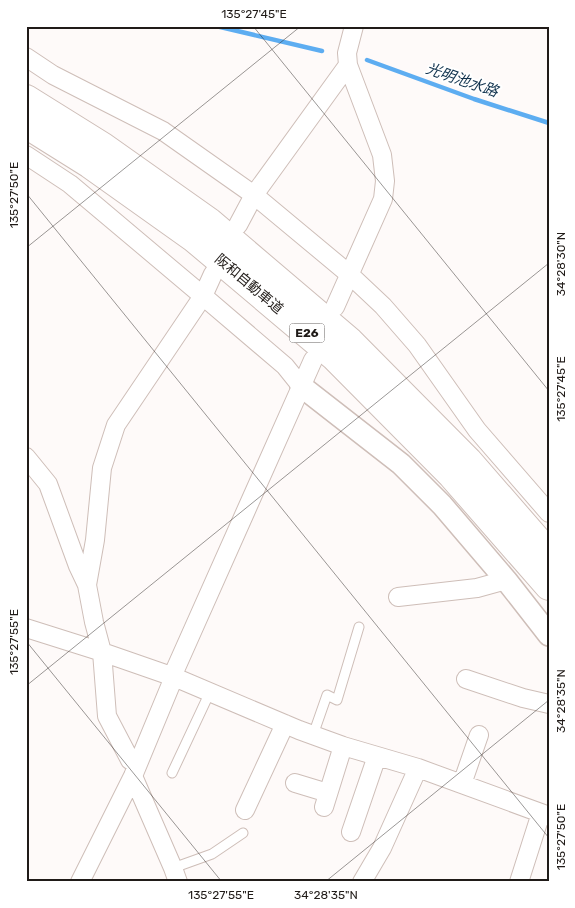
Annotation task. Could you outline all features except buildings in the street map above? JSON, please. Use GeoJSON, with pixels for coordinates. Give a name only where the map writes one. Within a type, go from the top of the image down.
{"type":"FeatureCollection","features":[{"type":"Feature","properties":{"kind":"highway","name":"阪和自動車道"},"geometry":{"type":"LineString","coordinates":[[26,99],[103,147],[209,222],[350,342],[468,461],[549,554]]}},
{"type":"Feature","properties":{"kind":"highway","name":"阪和自動車道"},"geometry":{"type":"LineString","coordinates":[[26,124],[90,164],[194,238],[334,356],[452,475],[549,586]]}},
{"type":"Feature","properties":{"kind":"street"},"geometry":{"type":"LineString","coordinates":[[335,307],[383,199],[385,181],[382,155],[348,65],[347,53],[354,26]]}},
{"type":"Feature","properties":{"kind":"street"},"geometry":{"type":"LineString","coordinates":[[26,57],[54,75],[163,131],[254,195],[350,274],[383,306],[417,346],[477,430],[549,513]]}},
{"type":"Feature","properties":{"kind":"street"},"geometry":{"type":"LineString","coordinates":[[238,225],[254,195],[348,65]]}},
{"type":"Feature","properties":{"kind":"street"},"geometry":{"type":"LineString","coordinates":[[28,158],[70,184],[285,366],[301,386],[401,464],[442,505],[506,580],[549,635]]}},
{"type":"Feature","properties":{"kind":"street"},"geometry":{"type":"LineString","coordinates":[[87,585],[95,540],[102,468],[116,425],[203,296],[213,274]]}},
{"type":"Feature","properties":{"kind":"street"},"geometry":{"type":"LineString","coordinates":[[80,882],[135,771],[174,677],[175,670],[313,360]]}},
{"type":"Feature","properties":{"kind":"street"},"geometry":{"type":"LineString","coordinates":[[26,457],[48,484],[78,566],[87,585],[102,652],[107,716],[135,771],[175,875]]}},
{"type":"Feature","properties":{"kind":"street"},"geometry":{"type":"LineString","coordinates":[[398,597],[477,588],[506,580]]}},
{"type":"Feature","properties":{"kind":"street"},"geometry":{"type":"LineString","coordinates":[[26,628],[174,677],[285,724],[343,746],[418,768],[545,814],[519,882]]}},
{"type":"Feature","properties":{"kind":"street"},"geometry":{"type":"LineString","coordinates":[[473,686],[521,704],[549,704]]}},
{"type":"Feature","properties":{"kind":"street"},"geometry":{"type":"LineString","coordinates":[[245,810],[285,724]]}},
{"type":"Feature","properties":{"kind":"street"},"geometry":{"type":"LineString","coordinates":[[462,784],[479,735]]}},
{"type":"Feature","properties":{"kind":"street"},"geometry":{"type":"LineString","coordinates":[[294,783],[326,800],[343,746]]}},
{"type":"Feature","properties":{"kind":"street"},"geometry":{"type":"LineString","coordinates":[[351,832],[377,756]]}},
{"type":"Feature","properties":{"kind":"street"},"geometry":{"type":"LineString","coordinates":[[362,882],[382,848],[394,839],[418,768]]}},
{"type":"Feature","properties":{"kind":"lane"},"geometry":{"type":"LineString","coordinates":[[313,735],[327,695],[337,700],[359,627]]}},
{"type":"Feature","properties":{"kind":"lane"},"geometry":{"type":"LineString","coordinates":[[172,773],[210,692]]}},
{"type":"Feature","properties":{"kind":"lane"},"geometry":{"type":"LineString","coordinates":[[175,875],[212,854],[243,833]]}},
{"type":"Feature","properties":{"kind":"waterway","name":"光明池水路"},"geometry":{"type":"LineString","coordinates":[[216,26],[322,51]]}},
{"type":"Feature","properties":{"kind":"waterway","name":"光明池水路"},"geometry":{"type":"LineString","coordinates":[[367,60],[474,99],[549,123]]}}]}
